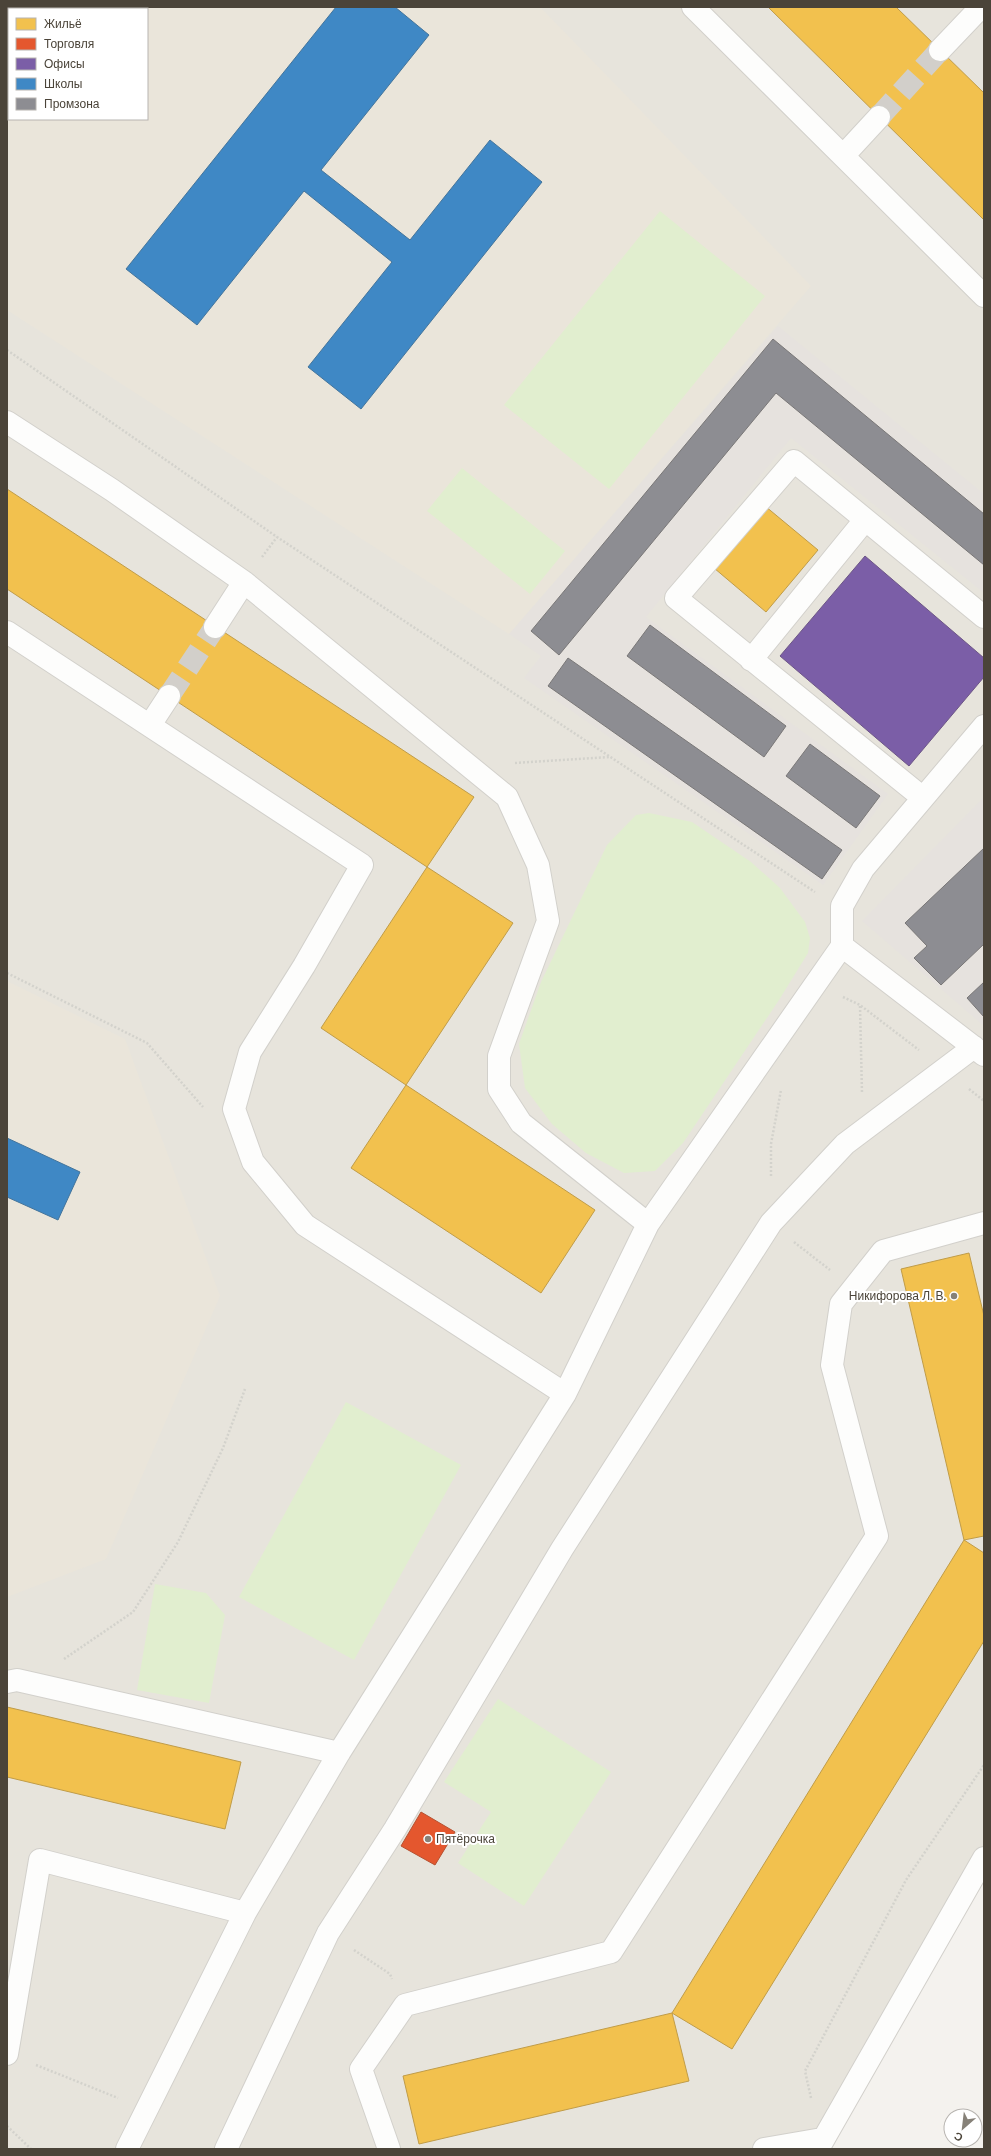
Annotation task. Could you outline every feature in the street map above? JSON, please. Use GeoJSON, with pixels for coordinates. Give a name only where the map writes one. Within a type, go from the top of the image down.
{"type":"FeatureCollection","features":[{"type":"Feature","properties":{"kind":"lane"},"geometry":{"type":"LineString","coordinates":[[693,7],[984,296]]}},
{"type":"Feature","properties":{"kind":"lane"},"geometry":{"type":"LineString","coordinates":[[940,50],[981,7]]}},
{"type":"Feature","properties":{"kind":"lane"},"geometry":{"type":"LineString","coordinates":[[844,156],[879,117]]}},
{"type":"Feature","properties":{"kind":"lane"},"geometry":{"type":"LineString","coordinates":[[7,422],[112,490],[244,582],[507,797],[538,865],[548,921],[498,1056],[499,1089],[521,1123],[648,1224]]}},
{"type":"Feature","properties":{"kind":"lane"},"geometry":{"type":"LineString","coordinates":[[923,798],[676,598],[794,461],[984,617]]}},
{"type":"Feature","properties":{"kind":"lane"},"geometry":{"type":"LineString","coordinates":[[751,660],[865,520]]}},
{"type":"Feature","properties":{"kind":"lane"},"geometry":{"type":"LineString","coordinates":[[215,627],[244,582]]}},
{"type":"Feature","properties":{"kind":"lane"},"geometry":{"type":"LineString","coordinates":[[7,632],[362,865],[304,966],[250,1052],[234,1109],[253,1162],[305,1225],[564,1394]]}},
{"type":"Feature","properties":{"kind":"lane"},"geometry":{"type":"LineString","coordinates":[[150,725],[170,696]]}},
{"type":"Feature","properties":{"kind":"lane"},"geometry":{"type":"LineString","coordinates":[[126,2149],[245,1913],[339,1753],[564,1394],[648,1224],[842,946],[842,906],[863,869],[984,726]]}},
{"type":"Feature","properties":{"kind":"lane"},"geometry":{"type":"LineString","coordinates":[[226,2149],[328,1933],[395,1828],[562,1549],[771,1223],[845,1144],[944,1069],[979,1051],[842,946]]}},
{"type":"Feature","properties":{"kind":"lane"},"geometry":{"type":"LineString","coordinates":[[389,2149],[361,2069],[406,2005],[611,1952],[877,1536],[832,1365],[841,1304],[883,1250],[984,1223]]}},
{"type":"Feature","properties":{"kind":"lane"},"geometry":{"type":"LineString","coordinates":[[7,1682],[17,1680],[29,1682],[339,1753]]}},
{"type":"Feature","properties":{"kind":"lane"},"geometry":{"type":"LineString","coordinates":[[764,2149],[820,2144],[984,1858]]}},
{"type":"Feature","properties":{"kind":"lane"},"geometry":{"type":"LineString","coordinates":[[7,2054],[40,1860],[245,1913]]}},
{"type":"Feature","properties":{"kind":"path"},"geometry":{"type":"LineString","coordinates":[[7,350],[277,537],[814,891],[842,906]]}},
{"type":"Feature","properties":{"kind":"path"},"geometry":{"type":"LineString","coordinates":[[468,765],[610,757]]}},
{"type":"Feature","properties":{"kind":"path"},"geometry":{"type":"LineString","coordinates":[[860,960],[862,1131]]}},
{"type":"Feature","properties":{"kind":"path"},"geometry":{"type":"LineString","coordinates":[[7,973],[147,1043],[207,1111]]}},
{"type":"Feature","properties":{"kind":"path"},"geometry":{"type":"LineString","coordinates":[[807,996],[840,996],[860,1005],[984,1101]]}},
{"type":"Feature","properties":{"kind":"path"},"geometry":{"type":"LineString","coordinates":[[781,1085],[771,1144],[771,1223],[853,1289]]}},
{"type":"Feature","properties":{"kind":"path"},"geometry":{"type":"LineString","coordinates":[[29,1682],[133,1612],[178,1542],[224,1448],[245,1389]]}},
{"type":"Feature","properties":{"kind":"path"},"geometry":{"type":"LineString","coordinates":[[820,2144],[805,2072],[906,1880],[984,1765]]}},
{"type":"Feature","properties":{"kind":"path"},"geometry":{"type":"LineString","coordinates":[[328,1933],[390,1974],[406,2005]]}},
{"type":"Feature","properties":{"kind":"path"},"geometry":{"type":"LineString","coordinates":[[7,2054],[147,2109]]}},
{"type":"Feature","properties":{"kind":"path"},"geometry":{"type":"LineString","coordinates":[[7,2126],[31,2149]]}},
{"type":"Feature","properties":{"kind":"shaded area"},"geometry":{"type":"Polygon","coordinates":[[[7,7],[984,7],[984,1867],[825,2149],[7,2149],[7,7]]]}},
{"type":"Feature","properties":{"kind":"shaded area"},"geometry":{"type":"Polygon","coordinates":[[[540,7],[811,286],[509,634],[7,310],[7,12],[8,11],[8,120],[148,120],[148,8],[10,8],[540,7]]]}},
{"type":"Feature","properties":{"kind":"shaded area"},"geometry":{"type":"Polygon","coordinates":[[[778,326],[984,494],[984,593],[791,438],[646,617],[888,794],[823,885],[524,678],[541,656],[509,634],[778,326]]]}},
{"type":"Feature","properties":{"kind":"shaded area"},"geometry":{"type":"Polygon","coordinates":[[[984,797],[984,1026],[862,921],[984,797]]]}},
{"type":"Feature","properties":{"kind":"shaded area"},"geometry":{"type":"Polygon","coordinates":[[[7,981],[125,1039],[220,1296],[106,1559],[7,1597],[7,981]]]}},
{"type":"Feature","properties":{"kind":"green space"},"geometry":{"type":"Polygon","coordinates":[[[660,211],[765,296],[609,489],[504,405],[660,211]]]}},
{"type":"Feature","properties":{"kind":"green space"},"geometry":{"type":"Polygon","coordinates":[[[462,468],[565,551],[530,594],[427,511],[462,468]]]}},
{"type":"Feature","properties":{"kind":"green space"},"geometry":{"type":"Polygon","coordinates":[[[649,813],[692,822],[751,862],[780,888],[805,922],[810,938],[808,953],[779,1000],[683,1143],[655,1171],[624,1173],[586,1153],[552,1124],[525,1088],[519,1044],[541,982],[607,845],[636,815],[649,813]]]}},
{"type":"Feature","properties":{"kind":"green space"},"geometry":{"type":"Polygon","coordinates":[[[346,1402],[461,1465],[354,1660],[239,1597],[346,1402]]]}},
{"type":"Feature","properties":{"kind":"green space"},"geometry":{"type":"Polygon","coordinates":[[[155,1584],[206,1593],[225,1615],[209,1703],[137,1690],[155,1584]]]}},
{"type":"Feature","properties":{"kind":"green space"},"geometry":{"type":"Polygon","coordinates":[[[498,1699],[611,1772],[524,1906],[458,1863],[491,1812],[444,1782],[498,1699]]]}},
{"type":"Feature","properties":{"kind":"building: Жильё"},"geometry":{"type":"Polygon","coordinates":[[[768,7],[896,7],[984,93],[984,220],[768,7]]]}},
{"type":"Feature","properties":{"kind":"building: Жильё"},"geometry":{"type":"Polygon","coordinates":[[[7,489],[474,797],[427,867],[7,589],[7,489]]]}},
{"type":"Feature","properties":{"kind":"building: Жильё"},"geometry":{"type":"Polygon","coordinates":[[[765,506],[818,550],[766,612],[714,568],[765,506]]]}},
{"type":"Feature","properties":{"kind":"building: Жильё"},"geometry":{"type":"Polygon","coordinates":[[[427,867],[513,923],[406,1085],[321,1028],[427,867]]]}},
{"type":"Feature","properties":{"kind":"building: Жильё"},"geometry":{"type":"Polygon","coordinates":[[[406,1085],[595,1210],[541,1293],[351,1168],[406,1085]]]}},
{"type":"Feature","properties":{"kind":"building: Жильё"},"geometry":{"type":"Polygon","coordinates":[[[969,1253],[984,1316],[984,1536],[964,1540],[901,1269],[969,1253]]]}},
{"type":"Feature","properties":{"kind":"building: Жильё"},"geometry":{"type":"Polygon","coordinates":[[[964,1540],[984,1553],[984,1641],[732,2049],[672,2013],[964,1540]]]}},
{"type":"Feature","properties":{"kind":"building: Жильё"},"geometry":{"type":"Polygon","coordinates":[[[7,1707],[241,1762],[225,1829],[7,1777],[7,1707]]]}},
{"type":"Feature","properties":{"kind":"building: Жильё"},"geometry":{"type":"Polygon","coordinates":[[[672,2013],[689,2081],[419,2144],[403,2076],[672,2013]]]}},
{"type":"Feature","properties":{"kind":"building: Торговля","name":"Пятёрочка"},"geometry":{"type":"Polygon","coordinates":[[[421,1812],[455,1832],[435,1865],[401,1846],[421,1812]]]}},
{"type":"Feature","properties":{"kind":"building: Офисы"},"geometry":{"type":"Polygon","coordinates":[[[865,556],[984,658],[984,677],[909,766],[780,656],[865,556]]]}},
{"type":"Feature","properties":{"kind":"building: Школы"},"geometry":{"type":"Polygon","coordinates":[[[336,7],[395,7],[429,35],[321,170],[410,240],[490,140],[542,182],[361,409],[308,367],[392,262],[304,191],[197,325],[126,269],[336,7]]]}},
{"type":"Feature","properties":{"kind":"building: Школы"},"geometry":{"type":"Polygon","coordinates":[[[7,1138],[80,1172],[58,1220],[7,1197],[7,1138]]]}},
{"type":"Feature","properties":{"kind":"building: Промзона"},"geometry":{"type":"Polygon","coordinates":[[[773,339],[984,514],[984,565],[776,393],[559,655],[531,631],[773,339]]]}},
{"type":"Feature","properties":{"kind":"building: Промзона"},"geometry":{"type":"Polygon","coordinates":[[[650,625],[786,726],[764,757],[627,656],[650,625]]]}},
{"type":"Feature","properties":{"kind":"building: Промзона"},"geometry":{"type":"Polygon","coordinates":[[[568,658],[842,850],[822,879],[548,686],[568,658]]]}},
{"type":"Feature","properties":{"kind":"building: Промзона"},"geometry":{"type":"Polygon","coordinates":[[[810,744],[880,796],[856,828],[786,776],[810,744]]]}},
{"type":"Feature","properties":{"kind":"building: Промзона"},"geometry":{"type":"Polygon","coordinates":[[[984,848],[984,944],[941,985],[914,958],[927,946],[905,923],[984,848]]]}},
{"type":"Feature","properties":{"kind":"building: Промзона"},"geometry":{"type":"Polygon","coordinates":[[[984,982],[984,1017],[967,998],[984,982]]]}},
{"type":"Feature","properties":{"kind":"tunnel"},"geometry":{"type":"LineString","coordinates":[[879,117],[940,50]]}},
{"type":"Feature","properties":{"kind":"tunnel"},"geometry":{"type":"LineString","coordinates":[[169,696],[215,627]]}},
{"type":"Feature","properties":{"kind":"place","name":"Никифорова Л. В."},"geometry":{"type":"Point","coordinates":[954,1296]}},
{"type":"Feature","properties":{"kind":"place","name":"Пятёрочка"},"geometry":{"type":"Point","coordinates":[428,1839]}}]}
